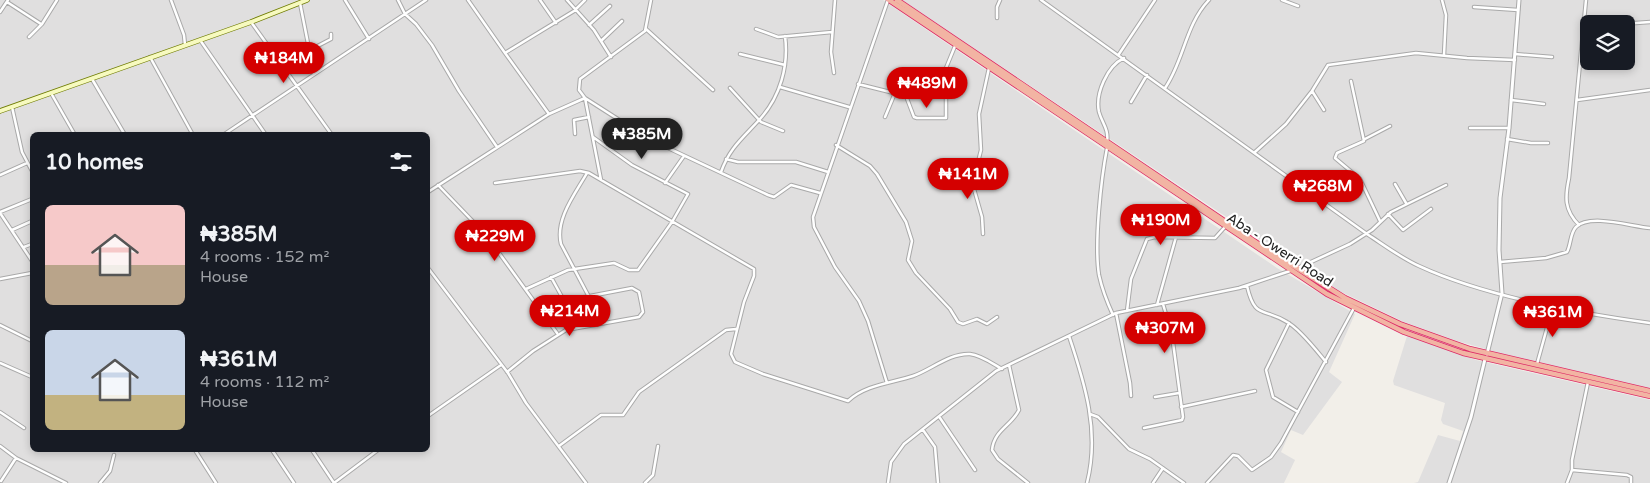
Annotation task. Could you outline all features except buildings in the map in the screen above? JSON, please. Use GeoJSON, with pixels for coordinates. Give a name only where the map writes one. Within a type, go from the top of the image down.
{"type":"FeatureCollection","features":[{"type":"Feature","properties":{"kind":"highway","name":"Aba - Owerri Road"},"geometry":{"type":"LineString","coordinates":[[888,0],[956,44],[988,68],[1224,228],[1290,271],[1354,308],[1404,332],[1486,357],[1553,375],[1650,396]]}},
{"type":"Feature","properties":{"kind":"highway","name":"Aba - Owerri Road"},"geometry":{"type":"LineString","coordinates":[[897,0],[1296,269],[1345,298],[1400,324],[1486,357],[1536,365],[1650,391]]}},
{"type":"Feature","properties":{"kind":"highway"},"geometry":{"type":"LineString","coordinates":[[1553,375],[1554,369]]}},
{"type":"Feature","properties":{"kind":"main road"},"geometry":{"type":"LineString","coordinates":[[0,111],[251,22],[307,0]]}},
{"type":"Feature","properties":{"kind":"street"},"geometry":{"type":"LineString","coordinates":[[29,37],[42,24],[57,0]]}},
{"type":"Feature","properties":{"kind":"street"},"geometry":{"type":"LineString","coordinates":[[171,0],[182,26],[185,45]]}},
{"type":"Feature","properties":{"kind":"street"},"geometry":{"type":"LineString","coordinates":[[345,0],[369,39]]}},
{"type":"Feature","properties":{"kind":"street"},"geometry":{"type":"LineString","coordinates":[[398,0],[405,14],[416,24],[432,45],[459,91],[497,147]]}},
{"type":"Feature","properties":{"kind":"street"},"geometry":{"type":"LineString","coordinates":[[228,132],[426,0]]}},
{"type":"Feature","properties":{"kind":"street"},"geometry":{"type":"LineString","coordinates":[[468,0],[549,114]]}},
{"type":"Feature","properties":{"kind":"street"},"geometry":{"type":"LineString","coordinates":[[540,0],[556,22]]}},
{"type":"Feature","properties":{"kind":"street"},"geometry":{"type":"LineString","coordinates":[[566,0],[574,11],[590,25],[611,58]]}},
{"type":"Feature","properties":{"kind":"street"},"geometry":{"type":"LineString","coordinates":[[505,54],[574,11],[585,0]]}},
{"type":"Feature","properties":{"kind":"street"},"geometry":{"type":"LineString","coordinates":[[601,180],[589,117],[584,98],[579,90],[580,79],[611,58],[646,29],[650,0]]}},
{"type":"Feature","properties":{"kind":"street"},"geometry":{"type":"LineString","coordinates":[[834,0],[832,32],[834,73]]}},
{"type":"Feature","properties":{"kind":"street"},"geometry":{"type":"LineString","coordinates":[[887,383],[868,321],[859,301],[834,267],[814,226],[814,210],[888,0]]}},
{"type":"Feature","properties":{"kind":"street"},"geometry":{"type":"LineString","coordinates":[[997,18],[997,7],[1000,0]]}},
{"type":"Feature","properties":{"kind":"street"},"geometry":{"type":"LineString","coordinates":[[1041,0],[1119,54],[1367,234],[1418,265],[1502,293],[1553,306],[1650,323]]}},
{"type":"Feature","properties":{"kind":"street"},"geometry":{"type":"LineString","coordinates":[[1119,54],[1155,0]]}},
{"type":"Feature","properties":{"kind":"street"},"geometry":{"type":"LineString","coordinates":[[1165,88],[1172,79],[1193,22],[1209,0]]}},
{"type":"Feature","properties":{"kind":"street"},"geometry":{"type":"LineString","coordinates":[[1282,0],[1298,6]]}},
{"type":"Feature","properties":{"kind":"street"},"geometry":{"type":"LineString","coordinates":[[1442,0],[1446,15],[1444,55]]}},
{"type":"Feature","properties":{"kind":"street"},"geometry":{"type":"LineString","coordinates":[[1449,483],[1468,427],[1502,293],[1498,232],[1516,54],[1519,0]]}},
{"type":"Feature","properties":{"kind":"street"},"geometry":{"type":"LineString","coordinates":[[1585,15],[1586,0]]}},
{"type":"Feature","properties":{"kind":"street"},"geometry":{"type":"LineString","coordinates":[[0,12],[7,1],[42,24]]}},
{"type":"Feature","properties":{"kind":"street"},"geometry":{"type":"LineString","coordinates":[[300,3],[314,74]]}},
{"type":"Feature","properties":{"kind":"street"},"geometry":{"type":"LineString","coordinates":[[590,25],[610,6]]}},
{"type":"Feature","properties":{"kind":"street"},"geometry":{"type":"LineString","coordinates":[[1474,7],[1518,10]]}},
{"type":"Feature","properties":{"kind":"street"},"geometry":{"type":"LineString","coordinates":[[601,40],[622,21]]}},
{"type":"Feature","properties":{"kind":"street"},"geometry":{"type":"LineString","coordinates":[[251,22],[330,132]]}},
{"type":"Feature","properties":{"kind":"street"},"geometry":{"type":"LineString","coordinates":[[1635,23],[1650,22]]}},
{"type":"Feature","properties":{"kind":"street"},"geometry":{"type":"LineString","coordinates":[[646,29],[713,90]]}},
{"type":"Feature","properties":{"kind":"street"},"geometry":{"type":"LineString","coordinates":[[756,29],[774,36],[832,32]]}},
{"type":"Feature","properties":{"kind":"street"},"geometry":{"type":"LineString","coordinates":[[310,50],[323,45],[331,39],[331,34]]}},
{"type":"Feature","properties":{"kind":"street"},"geometry":{"type":"LineString","coordinates":[[721,172],[733,146],[769,109],[780,88],[787,50],[785,36]]}},
{"type":"Feature","properties":{"kind":"street"},"geometry":{"type":"LineString","coordinates":[[200,40],[264,132]]}},
{"type":"Feature","properties":{"kind":"street"},"geometry":{"type":"LineString","coordinates":[[858,84],[908,97],[914,116],[946,118],[946,68],[956,44]]}},
{"type":"Feature","properties":{"kind":"street"},"geometry":{"type":"LineString","coordinates":[[1255,152],[1283,128],[1312,91],[1328,64],[1416,53],[1515,60]]}},
{"type":"Feature","properties":{"kind":"street"},"geometry":{"type":"LineString","coordinates":[[740,54],[785,65]]}},
{"type":"Feature","properties":{"kind":"street"},"geometry":{"type":"LineString","coordinates":[[1516,54],[1552,57]]}},
{"type":"Feature","properties":{"kind":"street"},"geometry":{"type":"LineString","coordinates":[[150,57],[191,132]]}},
{"type":"Feature","properties":{"kind":"street"},"geometry":{"type":"LineString","coordinates":[[1107,142],[1108,134],[1099,109],[1099,96],[1113,65],[1124,58]]}},
{"type":"Feature","properties":{"kind":"street"},"geometry":{"type":"LineString","coordinates":[[983,234],[982,217],[974,189],[974,178],[981,150],[979,114],[988,68]]}},
{"type":"Feature","properties":{"kind":"street"},"geometry":{"type":"LineString","coordinates":[[1579,225],[1571,217],[1566,196],[1580,68]]}},
{"type":"Feature","properties":{"kind":"street"},"geometry":{"type":"LineString","coordinates":[[1131,102],[1147,75]]}},
{"type":"Feature","properties":{"kind":"street"},"geometry":{"type":"LineString","coordinates":[[92,79],[123,132]]}},
{"type":"Feature","properties":{"kind":"street"},"geometry":{"type":"LineString","coordinates":[[1351,81],[1365,138]]}},
{"type":"Feature","properties":{"kind":"street"},"geometry":{"type":"LineString","coordinates":[[730,88],[759,120],[783,131]]}},
{"type":"Feature","properties":{"kind":"street"},"geometry":{"type":"LineString","coordinates":[[780,88],[849,107]]}},
{"type":"Feature","properties":{"kind":"street"},"geometry":{"type":"LineString","coordinates":[[1577,100],[1650,90]]}},
{"type":"Feature","properties":{"kind":"street"},"geometry":{"type":"LineString","coordinates":[[1312,91],[1324,110]]}},
{"type":"Feature","properties":{"kind":"street"},"geometry":{"type":"LineString","coordinates":[[51,93],[72,132]]}},
{"type":"Feature","properties":{"kind":"street"},"geometry":{"type":"LineString","coordinates":[[885,117],[895,93]]}},
{"type":"Feature","properties":{"kind":"street"},"geometry":{"type":"LineString","coordinates":[[430,191],[549,114],[584,98]]}},
{"type":"Feature","properties":{"kind":"street"},"geometry":{"type":"LineString","coordinates":[[584,98],[649,139],[774,197],[791,185],[820,193]]}},
{"type":"Feature","properties":{"kind":"street"},"geometry":{"type":"LineString","coordinates":[[1511,100],[1544,104]]}},
{"type":"Feature","properties":{"kind":"street"},"geometry":{"type":"LineString","coordinates":[[12,107],[26,163],[30,168]]}},
{"type":"Feature","properties":{"kind":"street"},"geometry":{"type":"LineString","coordinates":[[575,134],[574,120],[589,117]]}},
{"type":"Feature","properties":{"kind":"street"},"geometry":{"type":"LineString","coordinates":[[1380,221],[1360,179],[1335,158],[1337,153],[1361,143],[1365,138],[1390,126]]}},
{"type":"Feature","properties":{"kind":"street"},"geometry":{"type":"LineString","coordinates":[[1470,128],[1509,128]]}},
{"type":"Feature","properties":{"kind":"street"},"geometry":{"type":"LineString","coordinates":[[526,289],[551,277],[576,269],[614,263],[629,270],[638,270],[672,222],[688,194],[632,165],[593,137]]}},
{"type":"Feature","properties":{"kind":"street"},"geometry":{"type":"LineString","coordinates":[[1507,139],[1531,144],[1548,143]]}},
{"type":"Feature","properties":{"kind":"street"},"geometry":{"type":"LineString","coordinates":[[836,145],[870,166],[877,174],[906,222],[912,241],[908,260],[916,273],[950,309],[958,322],[963,324],[977,319],[987,324],[997,317]]}},
{"type":"Feature","properties":{"kind":"street"},"geometry":{"type":"LineString","coordinates":[[1107,148],[1102,182],[1099,264],[1103,291],[1113,315]]}},
{"type":"Feature","properties":{"kind":"street"},"geometry":{"type":"LineString","coordinates":[[665,182],[684,156]]}},
{"type":"Feature","properties":{"kind":"street"},"geometry":{"type":"LineString","coordinates":[[726,159],[744,162],[796,162],[828,172]]}},
{"type":"Feature","properties":{"kind":"street"},"geometry":{"type":"LineString","coordinates":[[0,175],[26,163]]}},
{"type":"Feature","properties":{"kind":"street"},"geometry":{"type":"LineString","coordinates":[[495,183],[580,171],[587,173],[754,269],[754,276],[736,329],[731,354],[735,362],[763,374],[848,401],[854,395],[915,375],[937,364],[963,355],[975,355],[1002,368]]}},
{"type":"Feature","properties":{"kind":"street"},"geometry":{"type":"LineString","coordinates":[[587,173],[564,214],[560,236],[561,244],[589,295]]}},
{"type":"Feature","properties":{"kind":"street"},"geometry":{"type":"LineString","coordinates":[[1395,184],[1406,203]]}},
{"type":"Feature","properties":{"kind":"street"},"geometry":{"type":"LineString","coordinates":[[438,185],[486,235],[557,334]]}},
{"type":"Feature","properties":{"kind":"street"},"geometry":{"type":"LineString","coordinates":[[1296,269],[1367,234],[1388,214],[1406,203],[1446,185]]}},
{"type":"Feature","properties":{"kind":"street"},"geometry":{"type":"LineString","coordinates":[[30,200],[0,213],[30,257]]}},
{"type":"Feature","properties":{"kind":"street"},"geometry":{"type":"LineString","coordinates":[[1388,214],[1403,230],[1431,209]]}},
{"type":"Feature","properties":{"kind":"street"},"geometry":{"type":"LineString","coordinates":[[1500,262],[1546,258],[1567,252],[1574,229],[1579,225],[1612,221],[1650,228]]}},
{"type":"Feature","properties":{"kind":"street"},"geometry":{"type":"LineString","coordinates":[[12,230],[30,222]]}},
{"type":"Feature","properties":{"kind":"street"},"geometry":{"type":"LineString","coordinates":[[1126,310],[1132,279],[1147,239],[1176,237],[1215,238],[1224,228]]}},
{"type":"Feature","properties":{"kind":"street"},"geometry":{"type":"LineString","coordinates":[[1157,305],[1176,237]]}},
{"type":"Feature","properties":{"kind":"street"},"geometry":{"type":"LineString","coordinates":[[24,247],[30,245]]}},
{"type":"Feature","properties":{"kind":"street"},"geometry":{"type":"LineString","coordinates":[[430,271],[586,483]]}},
{"type":"Feature","properties":{"kind":"street"},"geometry":{"type":"LineString","coordinates":[[888,483],[895,454],[904,444],[939,418],[980,382],[1002,368],[1116,313],[1247,286],[1290,271]]}},
{"type":"Feature","properties":{"kind":"street"},"geometry":{"type":"LineString","coordinates":[[0,279],[30,273]]}},
{"type":"Feature","properties":{"kind":"street"},"geometry":{"type":"LineString","coordinates":[[551,277],[578,326]]}},
{"type":"Feature","properties":{"kind":"street"},"geometry":{"type":"LineString","coordinates":[[1247,286],[1251,302],[1255,307],[1289,323],[1326,362]]}},
{"type":"Feature","properties":{"kind":"street"},"geometry":{"type":"LineString","coordinates":[[506,372],[557,334],[578,326],[642,315],[639,292],[636,289],[589,295],[564,301]]}},
{"type":"Feature","properties":{"kind":"street"},"geometry":{"type":"LineString","coordinates":[[1144,428],[1182,420],[1172,335],[1162,304]]}},
{"type":"Feature","properties":{"kind":"street"},"geometry":{"type":"LineString","coordinates":[[1536,365],[1553,306]]}},
{"type":"Feature","properties":{"kind":"street"},"geometry":{"type":"LineString","coordinates":[[1207,483],[1233,455],[1238,456],[1252,470],[1271,457],[1281,443],[1354,308]]}},
{"type":"Feature","properties":{"kind":"street"},"geometry":{"type":"LineString","coordinates":[[1116,313],[1131,396]]}},
{"type":"Feature","properties":{"kind":"street"},"geometry":{"type":"LineString","coordinates":[[1289,323],[1266,370],[1272,397],[1298,412]]}},
{"type":"Feature","properties":{"kind":"street"},"geometry":{"type":"LineString","coordinates":[[0,325],[30,340]]}},
{"type":"Feature","properties":{"kind":"street"},"geometry":{"type":"LineString","coordinates":[[559,446],[600,416],[623,415],[634,398],[652,382],[726,330],[736,329]]}},
{"type":"Feature","properties":{"kind":"street"},"geometry":{"type":"LineString","coordinates":[[1069,336],[1089,398],[1092,463],[1087,483]]}},
{"type":"Feature","properties":{"kind":"street"},"geometry":{"type":"LineString","coordinates":[[0,363],[30,376]]}},
{"type":"Feature","properties":{"kind":"street"},"geometry":{"type":"LineString","coordinates":[[430,415],[501,365]]}},
{"type":"Feature","properties":{"kind":"street"},"geometry":{"type":"LineString","coordinates":[[1009,365],[1011,382],[1017,397],[1019,410],[1013,420],[1000,431],[992,450],[998,459],[1028,483]]}},
{"type":"Feature","properties":{"kind":"street"},"geometry":{"type":"LineString","coordinates":[[1566,483],[1572,470],[1572,460],[1588,382]]}},
{"type":"Feature","properties":{"kind":"street"},"geometry":{"type":"LineString","coordinates":[[1181,407],[1255,391]]}},
{"type":"Feature","properties":{"kind":"street"},"geometry":{"type":"LineString","coordinates":[[1155,397],[1179,393]]}},
{"type":"Feature","properties":{"kind":"street"},"geometry":{"type":"LineString","coordinates":[[0,412],[24,428]]}},
{"type":"Feature","properties":{"kind":"street"},"geometry":{"type":"LineString","coordinates":[[1090,414],[1098,417],[1129,449],[1163,468],[1184,483]]}},
{"type":"Feature","properties":{"kind":"street"},"geometry":{"type":"LineString","coordinates":[[939,418],[975,470]]}},
{"type":"Feature","properties":{"kind":"street"},"geometry":{"type":"LineString","coordinates":[[923,430],[934,447],[938,483]]}},
{"type":"Feature","properties":{"kind":"street"},"geometry":{"type":"LineString","coordinates":[[0,446],[16,458],[66,483]]}},
{"type":"Feature","properties":{"kind":"street"},"geometry":{"type":"LineString","coordinates":[[644,483],[653,475],[658,446]]}},
{"type":"Feature","properties":{"kind":"street"},"geometry":{"type":"LineString","coordinates":[[196,452],[216,483]]}},
{"type":"Feature","properties":{"kind":"street"},"geometry":{"type":"LineString","coordinates":[[273,452],[294,483]]}},
{"type":"Feature","properties":{"kind":"street"},"geometry":{"type":"LineString","coordinates":[[313,452],[334,483],[375,452]]}},
{"type":"Feature","properties":{"kind":"street"},"geometry":{"type":"LineString","coordinates":[[100,483],[110,472],[114,455]]}},
{"type":"Feature","properties":{"kind":"street"},"geometry":{"type":"LineString","coordinates":[[1,481],[16,458]]}},
{"type":"Feature","properties":{"kind":"street"},"geometry":{"type":"LineString","coordinates":[[1153,483],[1163,468]]}},
{"type":"Feature","properties":{"kind":"street"},"geometry":{"type":"LineString","coordinates":[[1572,470],[1627,475],[1632,477],[1631,483]]}},
{"type":"Feature","properties":{"kind":"shaded area"},"geometry":{"type":"Polygon","coordinates":[[[0,0],[883,0],[1277,268],[1355,314],[1329,372],[1342,382],[1303,435],[1291,430],[1281,452],[1295,460],[1284,483],[0,483],[0,0]]]}},
{"type":"Feature","properties":{"kind":"shaded area"},"geometry":{"type":"Polygon","coordinates":[[[902,0],[1650,0],[1650,388],[1500,353],[1457,341],[1404,322],[1331,287],[902,0]]]}},
{"type":"Feature","properties":{"kind":"shaded area"},"geometry":{"type":"Polygon","coordinates":[[[1407,336],[1476,360],[1650,400],[1650,483],[1414,483],[1418,482],[1438,435],[1460,441],[1463,431],[1443,424],[1441,420],[1445,403],[1394,385],[1393,381],[1407,336]]]}}]}
